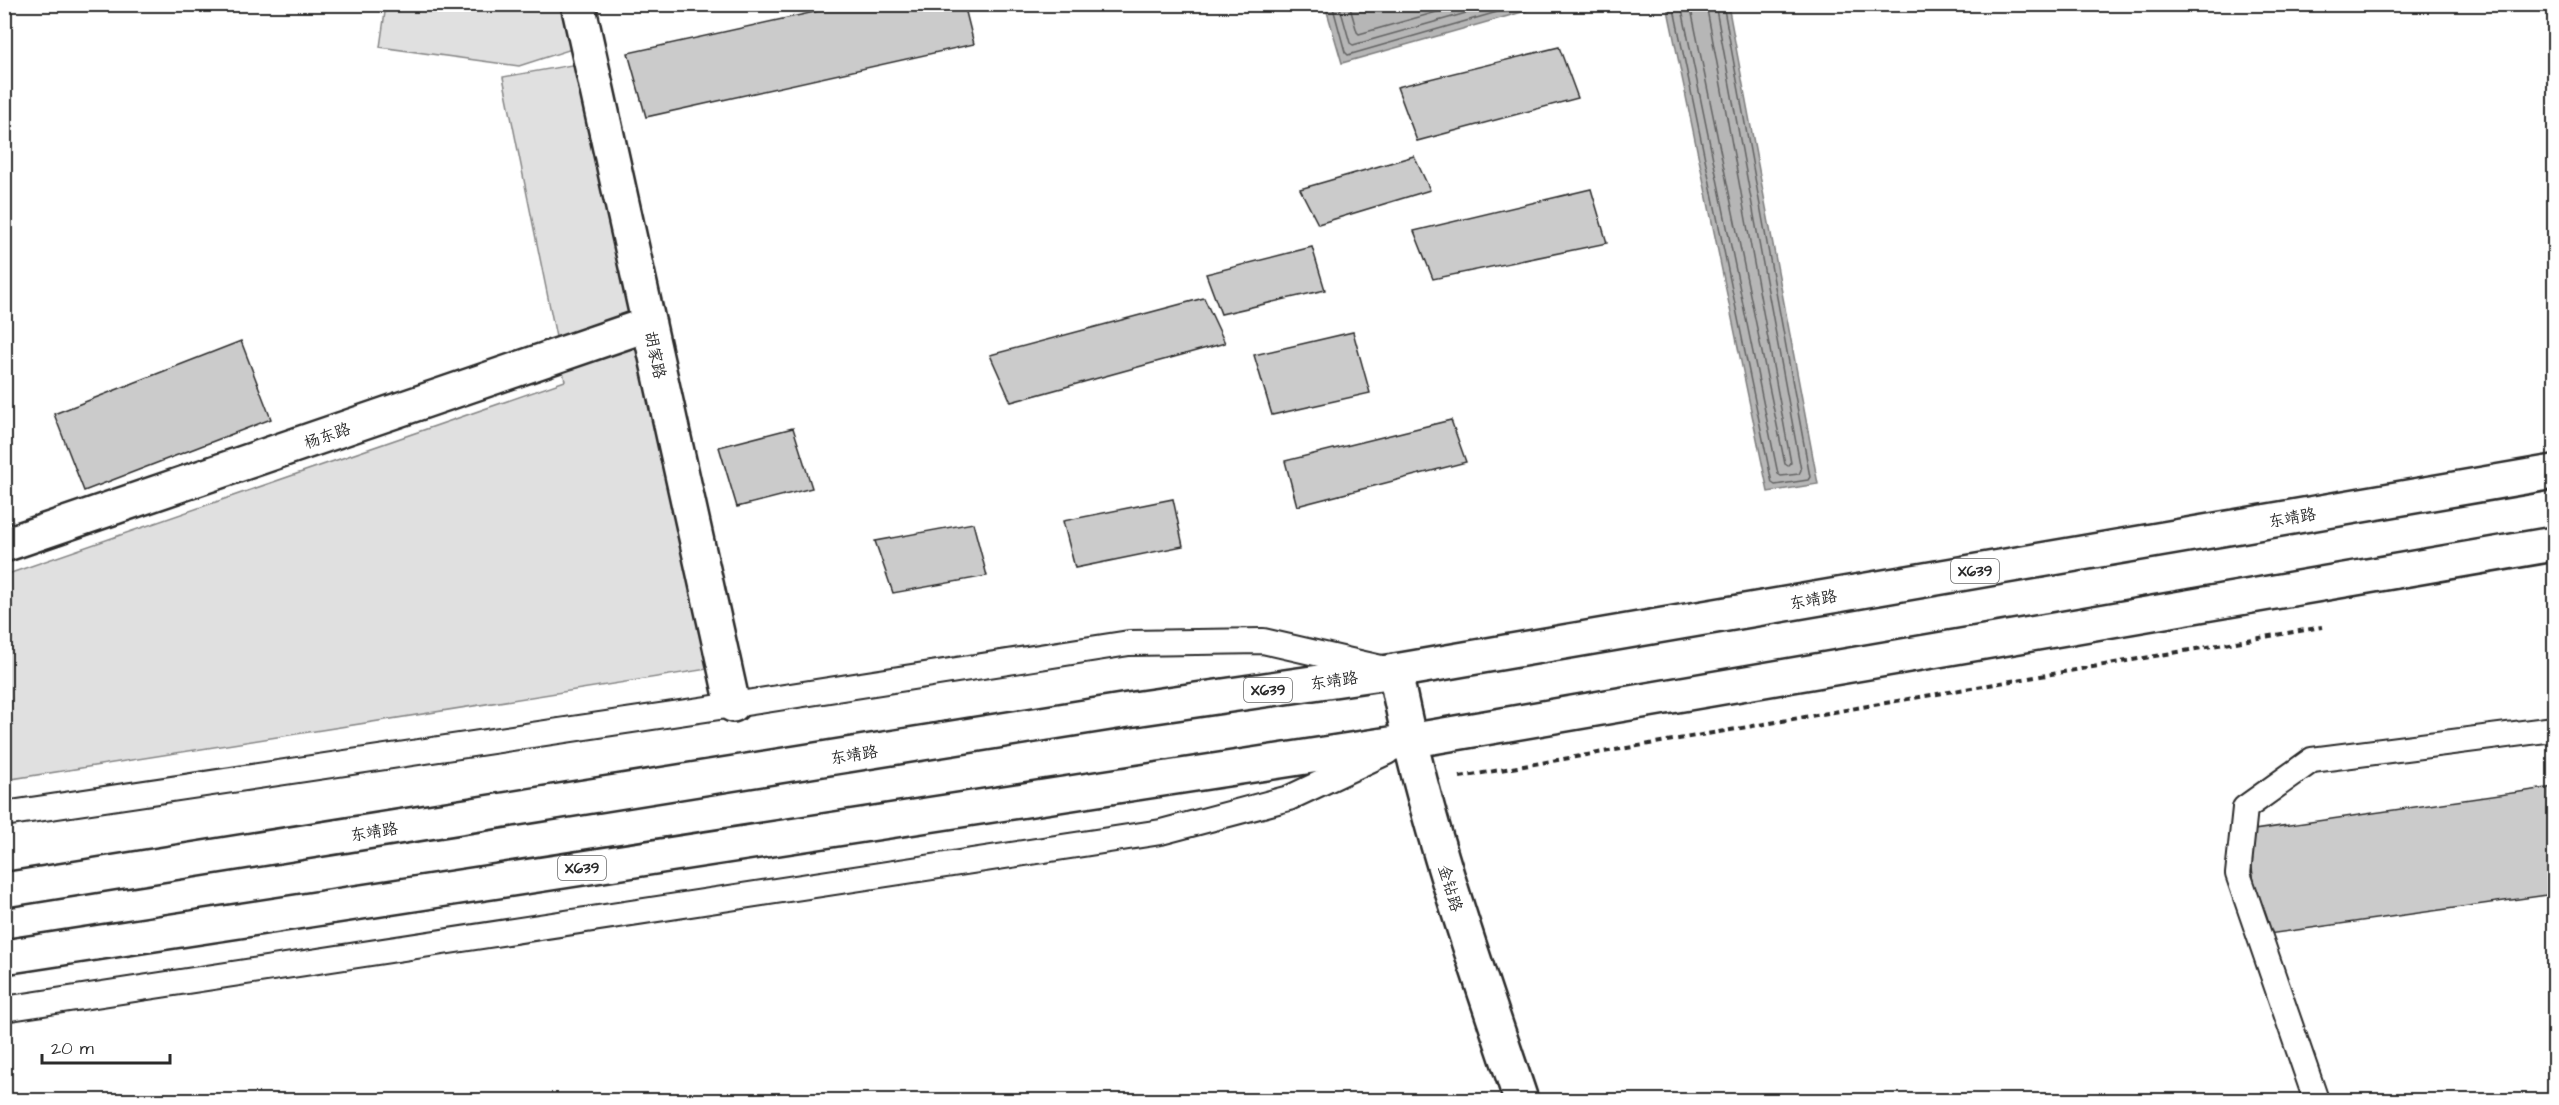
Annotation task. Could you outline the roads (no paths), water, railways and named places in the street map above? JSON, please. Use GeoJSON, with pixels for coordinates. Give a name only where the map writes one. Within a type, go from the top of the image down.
{"type":"FeatureCollection","features":[{"type":"Feature","properties":{"kind":"main road","name":"胡家路"},"geometry":{"type":"LineString","coordinates":[[578,4],[733,705]]}},
{"type":"Feature","properties":{"kind":"main road","name":"杨东路"},"geometry":{"type":"LineString","coordinates":[[4,545],[649,324]]}},
{"type":"Feature","properties":{"kind":"main road","name":"东靖路"},"geometry":{"type":"LineString","coordinates":[[4,890],[1141,708],[1395,671],[2554,472]]}},
{"type":"Feature","properties":{"kind":"main road","name":"X639"},"geometry":{"type":"LineString","coordinates":[[4,957],[1409,741],[2554,544]]}},
{"type":"Feature","properties":{"kind":"main road","name":"金钻路"},"geometry":{"type":"LineString","coordinates":[[1395,671],[1409,741],[1454,901],[1521,1101]]}},
{"type":"Feature","properties":{"kind":"lane"},"geometry":{"type":"LineString","coordinates":[[4,814],[1129,643],[1263,641],[1395,671]]}},
{"type":"Feature","properties":{"kind":"lane"},"geometry":{"type":"LineString","coordinates":[[2316,1101],[2238,874],[2245,808],[2312,760],[2554,729]]}},
{"type":"Feature","properties":{"kind":"lane"},"geometry":{"type":"LineString","coordinates":[[4,1009],[1161,832],[1288,798],[1409,741]]}},
{"type":"Feature","properties":{"kind":"water"},"geometry":{"type":"Polygon","coordinates":[[[1325,4],[1547,5],[1342,63],[1325,4]]]}},
{"type":"Feature","properties":{"kind":"water"},"geometry":{"type":"Polygon","coordinates":[[[1667,5],[1728,5],[1818,484],[1768,492],[1667,5]]]}}]}
